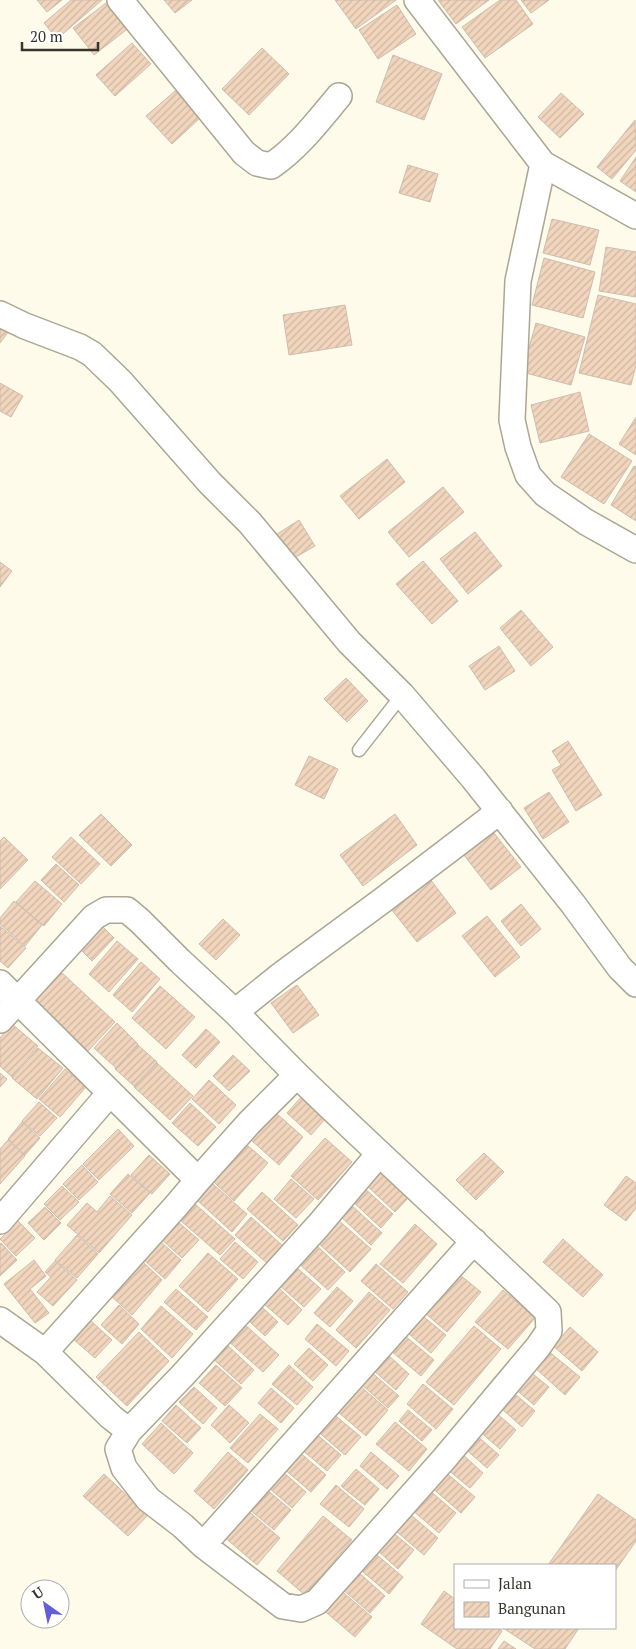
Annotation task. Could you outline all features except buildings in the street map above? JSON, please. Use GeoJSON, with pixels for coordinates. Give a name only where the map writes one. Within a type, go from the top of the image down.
{"type":"FeatureCollection","features":[{"type":"Feature","properties":{"kind":"street"},"geometry":{"type":"LineString","coordinates":[[120,0],[244,153],[257,163],[270,166],[284,157],[339,96]]}},
{"type":"Feature","properties":{"kind":"street"},"geometry":{"type":"LineString","coordinates":[[417,0],[543,164],[636,216]]}},
{"type":"Feature","properties":{"kind":"street"},"geometry":{"type":"LineString","coordinates":[[543,164],[518,281],[512,420],[518,447],[528,475],[545,494],[586,522],[636,550]]}},
{"type":"Feature","properties":{"kind":"street"},"geometry":{"type":"LineString","coordinates":[[0,314],[25,326],[80,347],[92,354],[120,382],[210,483],[250,522],[349,642],[402,694],[500,811],[573,904],[620,968],[636,984]]}},
{"type":"Feature","properties":{"kind":"street"},"geometry":{"type":"LineString","coordinates":[[235,1012],[281,975],[500,811]]}},
{"type":"Feature","properties":{"kind":"street"},"geometry":{"type":"LineString","coordinates":[[0,1020],[94,917],[106,910],[127,910],[235,1012],[379,1154],[548,1312],[549,1331],[538,1348],[444,1459],[317,1602],[301,1609],[283,1606],[203,1545],[148,1498],[124,1468],[118,1449],[129,1431],[183,1375],[318,1226],[379,1154]]}},
{"type":"Feature","properties":{"kind":"street"},"geometry":{"type":"LineString","coordinates":[[0,983],[198,1180]]}},
{"type":"Feature","properties":{"kind":"street"},"geometry":{"type":"LineString","coordinates":[[45,1352],[249,1123],[297,1075]]}},
{"type":"Feature","properties":{"kind":"street"},"geometry":{"type":"LineString","coordinates":[[0,1221],[110,1093]]}},
{"type":"Feature","properties":{"kind":"street"},"geometry":{"type":"LineString","coordinates":[[203,1545],[474,1241]]}},
{"type":"Feature","properties":{"kind":"street"},"geometry":{"type":"LineString","coordinates":[[0,1320],[45,1352],[111,1417],[129,1431]]}},
{"type":"Feature","properties":{"kind":"lane"},"geometry":{"type":"LineString","coordinates":[[359,750],[402,694]]}}]}
